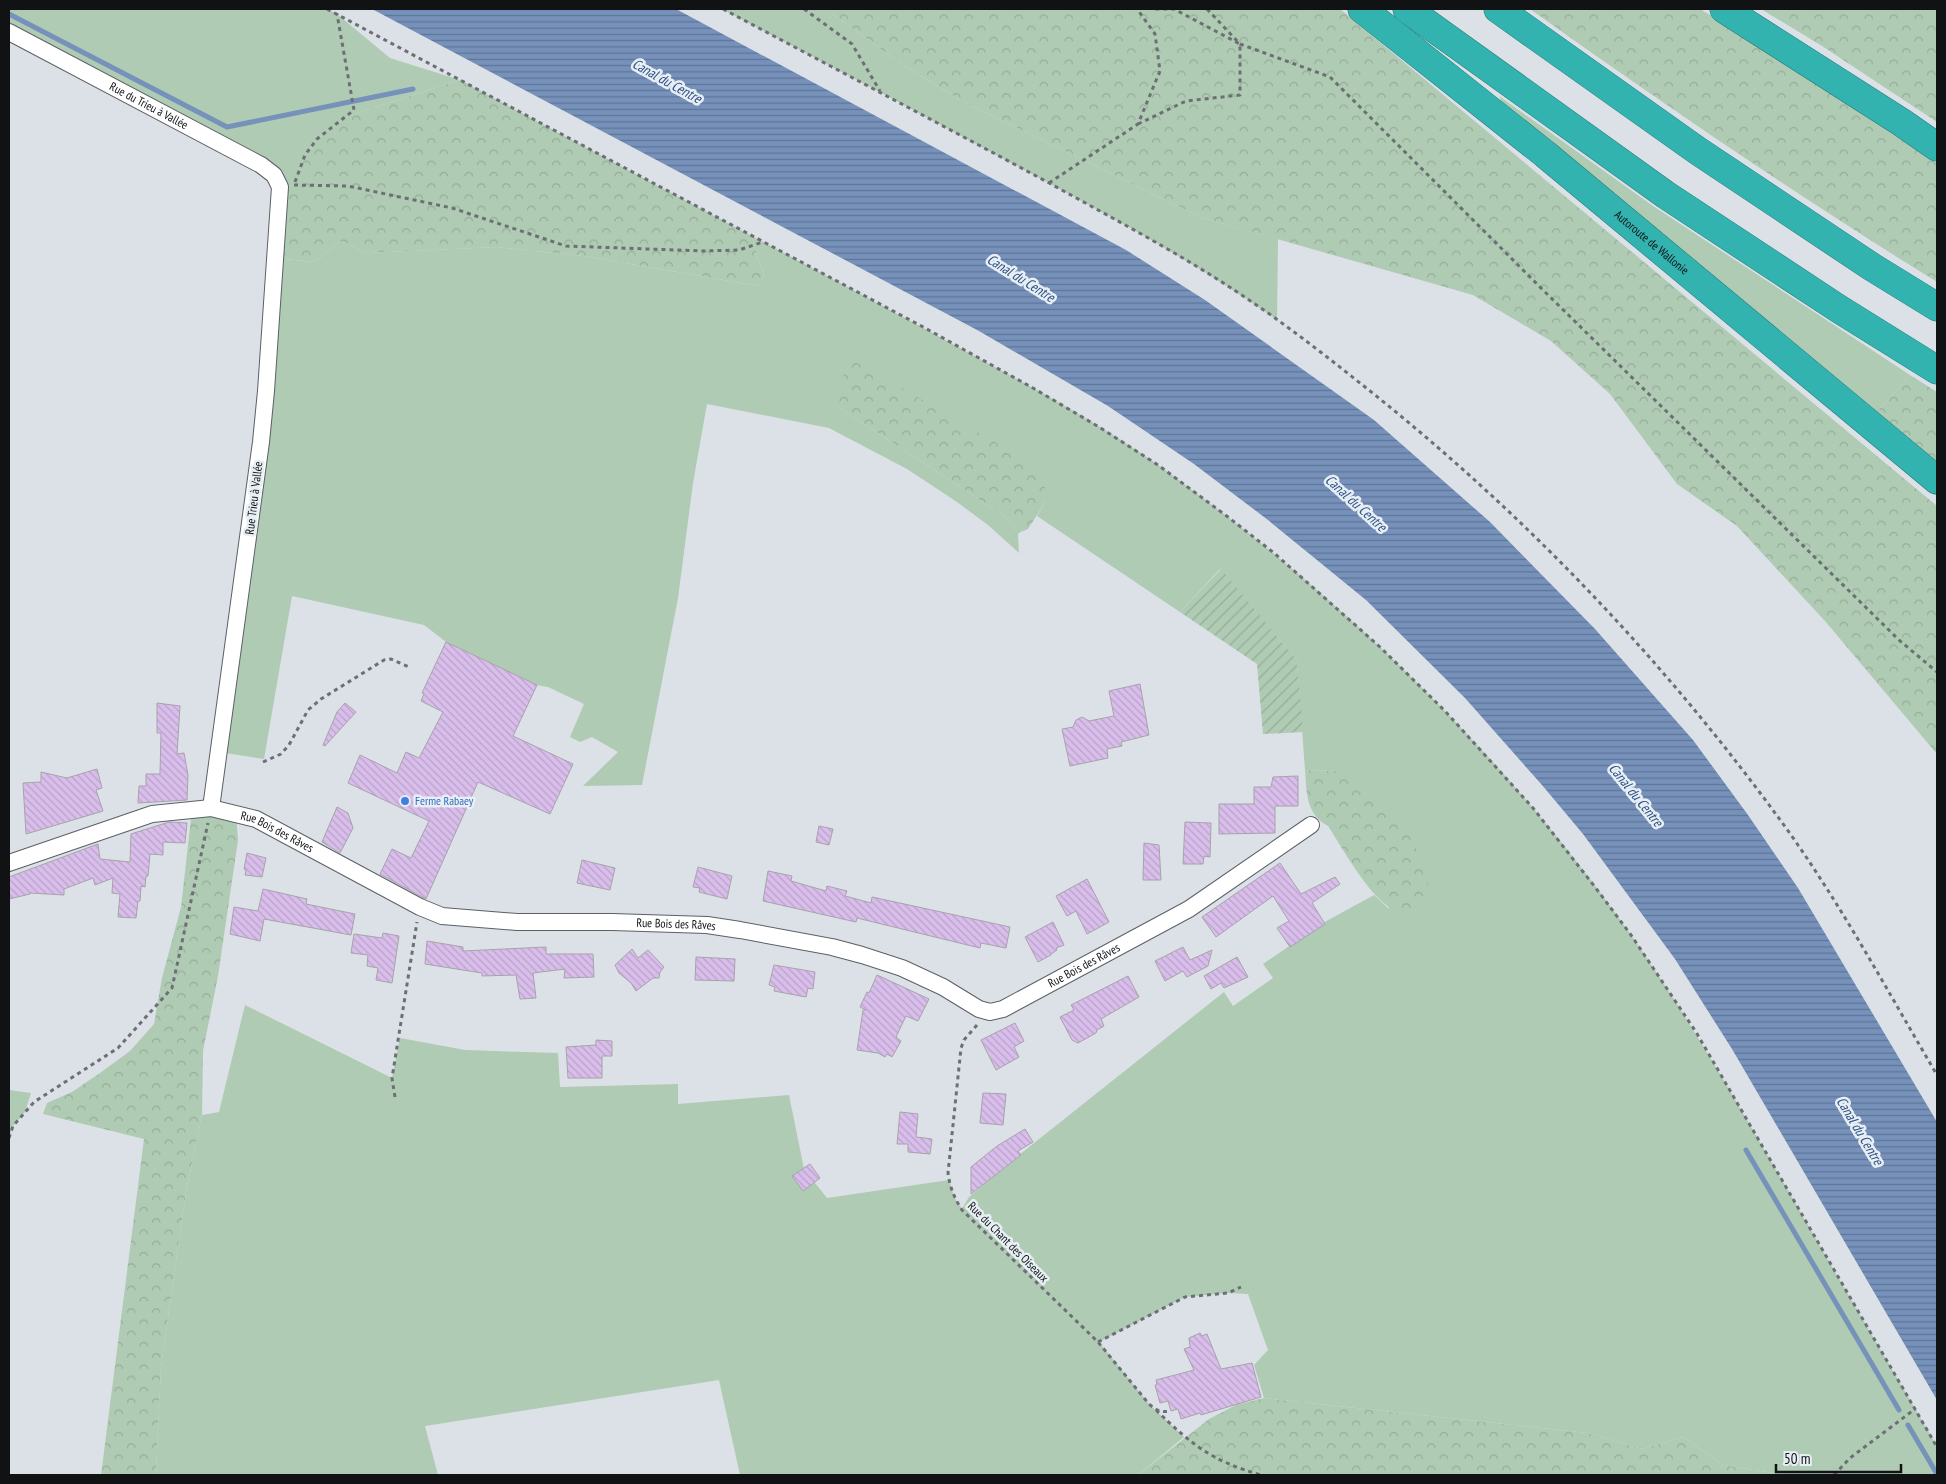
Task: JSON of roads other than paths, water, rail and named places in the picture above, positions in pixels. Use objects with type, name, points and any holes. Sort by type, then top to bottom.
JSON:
[{"type":"highway","name":"Autoroute de Wallonie","points":[[1362,9],[1545,154],[1937,480]]},
{"type":"highway","points":[[1407,9],[1666,195],[1839,310],[1937,370]]},
{"type":"highway","points":[[1498,9],[1698,151],[1872,267],[1937,307]]},
{"type":"highway","points":[[1724,9],[1893,116],[1937,147]]},
{"type":"street","name":"Rue du Trieu à Vallée","points":[[9,32],[261,165],[287,186]]},
{"type":"street","name":"Rue Trieu à Vallée","points":[[211,808],[261,442],[287,186]]},
{"type":"street","name":"Rue Bois des Râves","points":[[9,863],[152,814],[211,808],[256,819],[442,916],[517,922],[707,925],[740,930],[832,947],[902,968],[943,987],[979,1009],[990,1012],[1004,1009],[1189,909],[1312,825]]},
{"type":"water","name":"Canal du Centre","points":[[372,9],[676,9],[1126,250],[1205,300],[1374,420],[1490,522],[1595,629],[1693,740],[1798,888],[1937,1122],[1937,1400],[1732,1049],[1675,959],[1583,834],[1542,785],[1465,698],[1366,600],[1268,520],[1194,464],[1108,406],[979,331]]},
{"type":"waterway","points":[[9,14],[227,127],[413,89]]},
{"type":"waterway","points":[[1746,1150],[1899,1410]]},
{"type":"waterway","points":[[1908,1425],[1937,1474]]},
{"type":"place","name":"Ferme Rabaey","points":[[405,801]]}]
